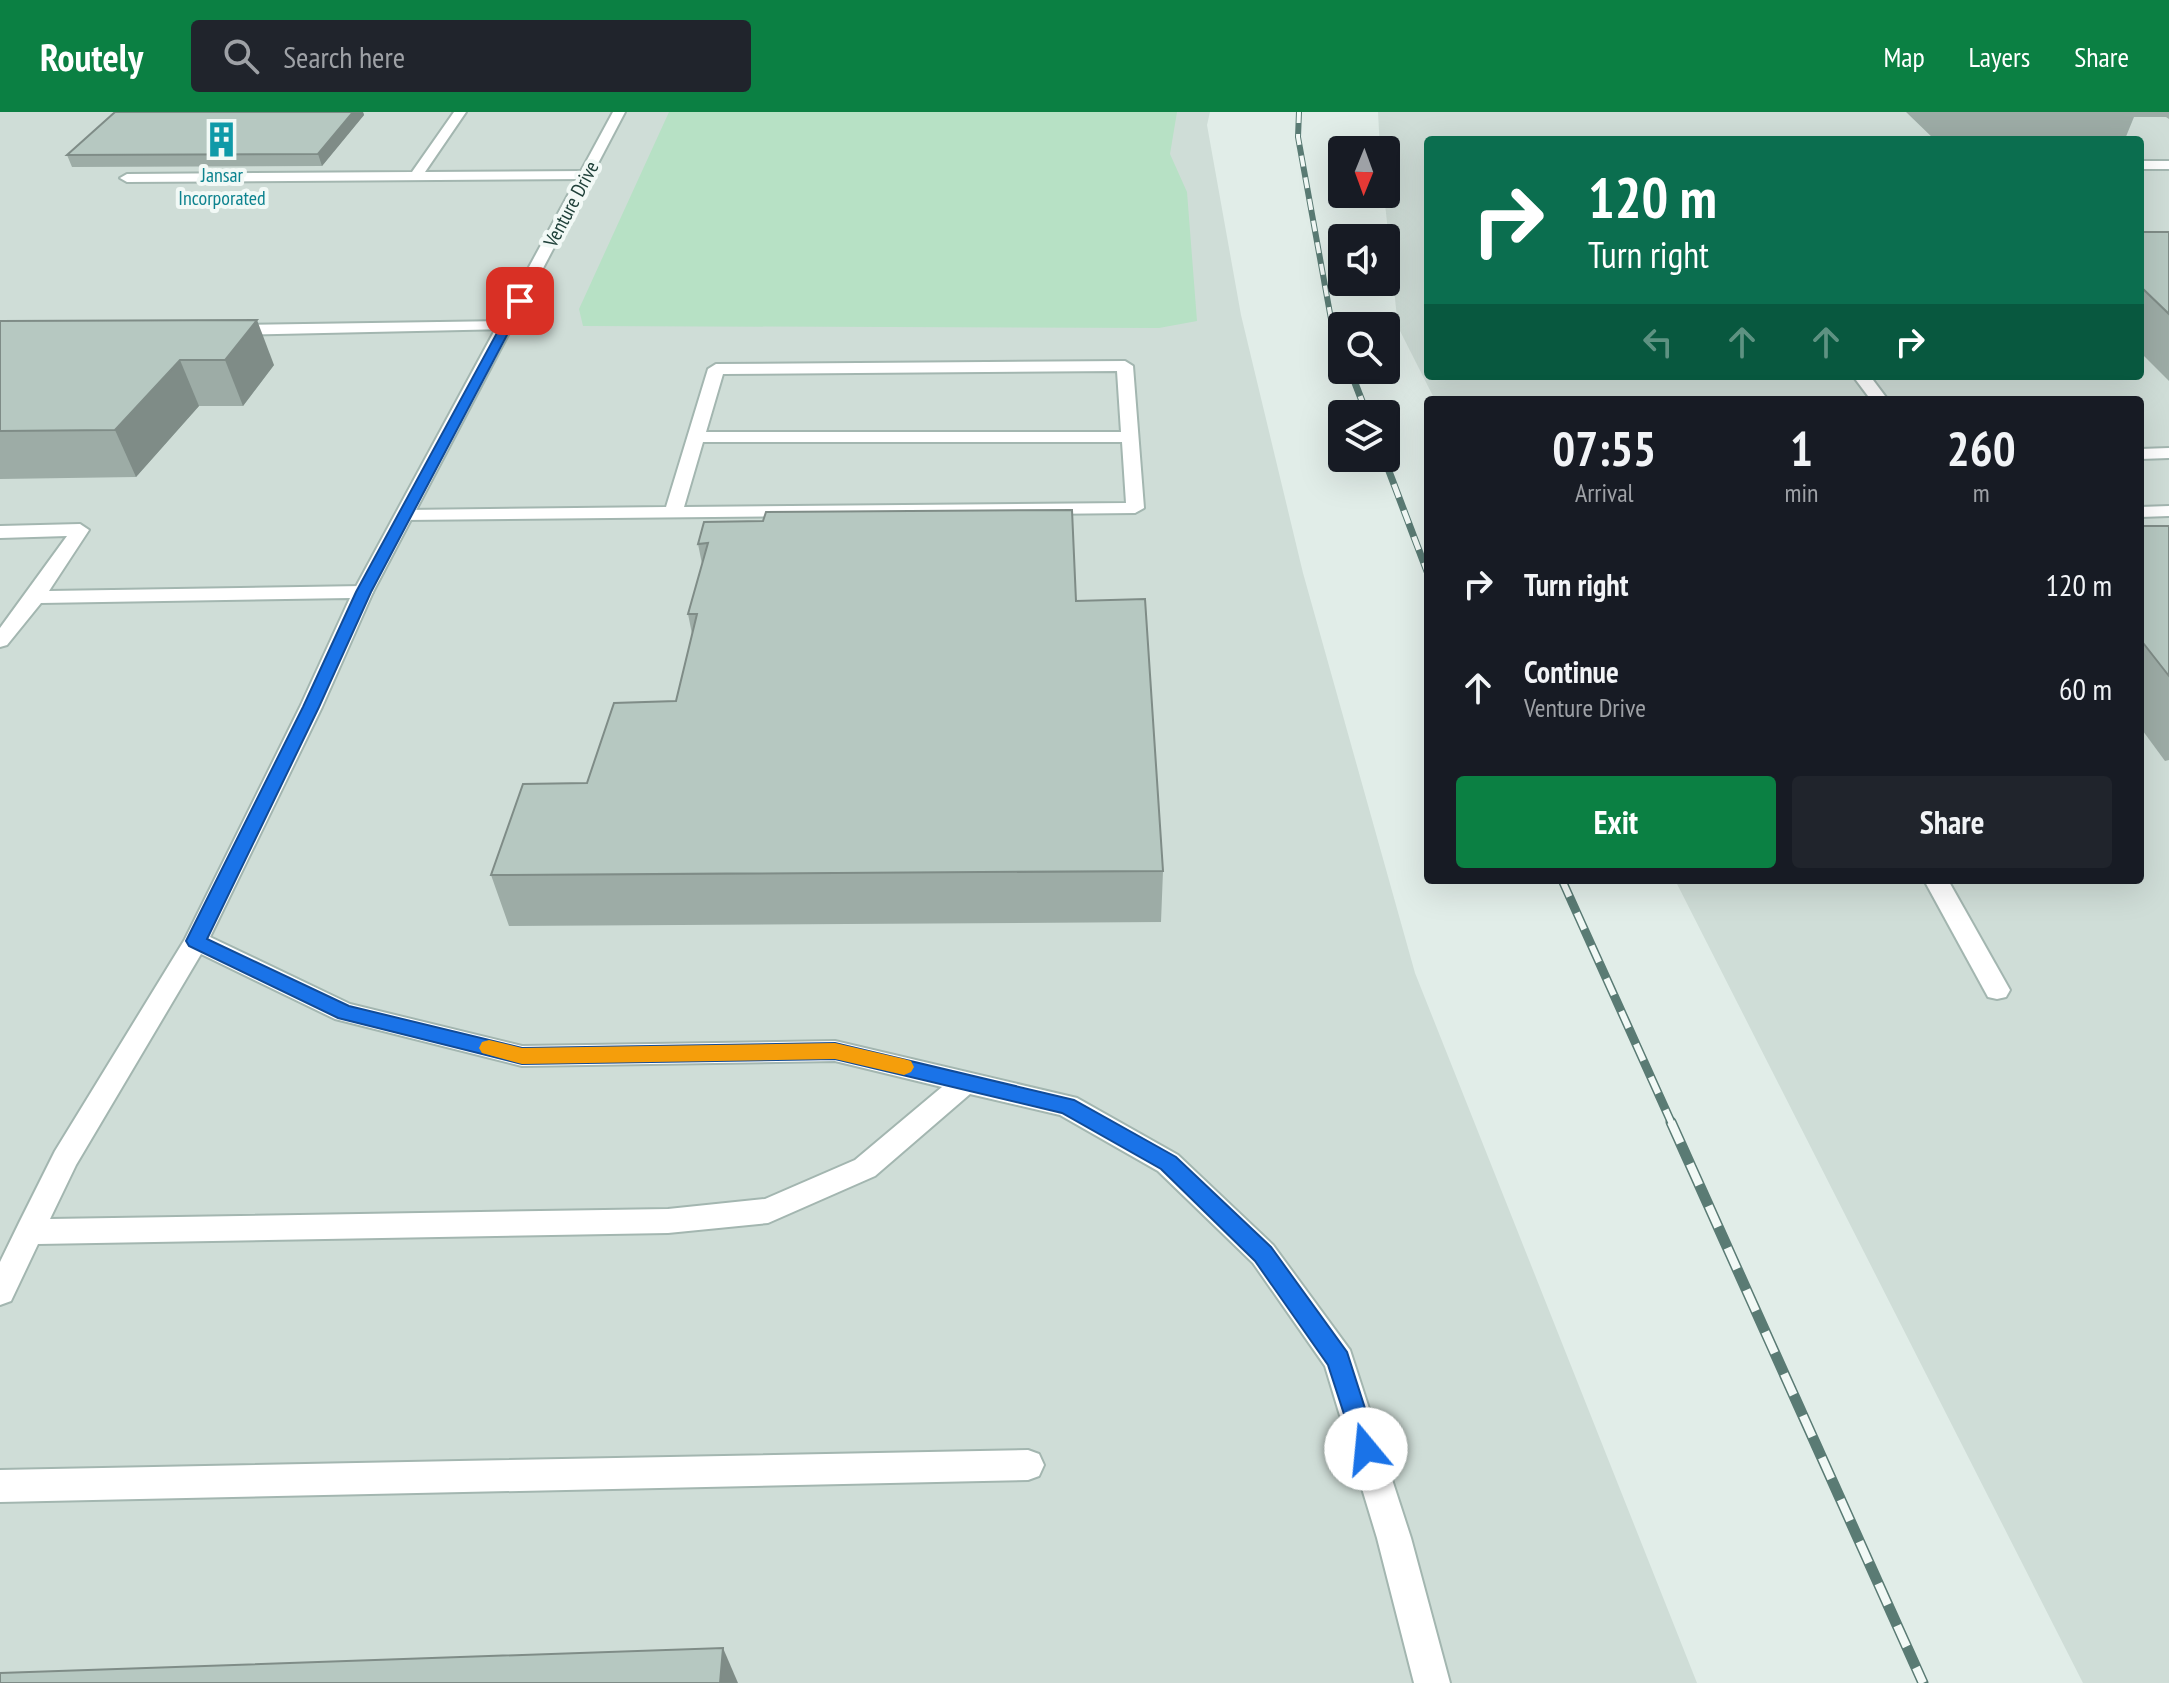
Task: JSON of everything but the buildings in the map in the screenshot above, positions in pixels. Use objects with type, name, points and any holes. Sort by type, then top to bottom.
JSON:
[{"type":"street","points":[[416,176],[460,112]]},
{"type":"street","name":"Venture Drive","points":[[0,1292],[65,1159],[196,941],[311,707],[363,592],[619,112]]},
{"type":"street","points":[[2144,165],[2169,165]]},
{"type":"street","points":[[127,178],[586,175]]},
{"type":"street","points":[[219,330],[506,326]]},
{"type":"street","points":[[405,515],[673,513],[1135,508],[1125,366],[716,369],[673,513]]},
{"type":"street","points":[[1864,380],[1877,396]]},
{"type":"street","points":[[696,437],[1130,437]]},
{"type":"street","points":[[2144,454],[2169,453]]},
{"type":"street","points":[[2144,512],[2169,511]]},
{"type":"street","points":[[0,532],[80,530],[35,597],[0,641]]},
{"type":"street","points":[[35,597],[363,592]]},
{"type":"street","points":[[1938,884],[1997,990]]},
{"type":"street","points":[[196,941],[344,1012],[522,1056],[835,1051],[1067,1106],[1168,1163],[1263,1254],[1339,1360],[1394,1538],[1432,1683]]},
{"type":"street","points":[[29,1232],[668,1221],[768,1211],[865,1168],[967,1081]]},
{"type":"street","points":[[0,1486],[1028,1465]]},
{"type":"shaded area","points":[[0,112],[1210,112],[1207,125],[1241,315],[1303,573],[1415,973],[1697,1683],[0,1683]]},
{"type":"shaded area","points":[[1378,112],[2169,112],[2169,1683],[2083,1683],[1677,884],[2144,884],[2144,396],[1433,396],[1425,380],[2144,380],[2144,136],[1424,136],[1424,378],[1400,331],[1400,312],[1396,312],[1395,296],[1400,296],[1400,224],[1387,224],[1385,208],[1400,208],[1400,136],[1379,136]]},
{"type":"green space","points":[[669,112],[1177,112],[1170,154],[1187,192],[1197,321],[1159,328],[583,326],[579,309]]},
{"type":"railway","points":[[1299,112],[1298,137],[1330,312]]},
{"type":"railway","points":[[1355,384],[1362,400]]},
{"type":"railway","points":[[1389,472],[1424,563]]},
{"type":"railway","points":[[1564,884],[1672,1124]]},
{"type":"railway","points":[[1671,1122],[1923,1683]]},
{"type":"slow traffic","points":[[489,1048],[522,1056],[835,1051],[904,1067]]},
{"type":"place","name":"Jansar Incorporated","points":[[222,140]]},
{"type":"route","points":[[520,301],[363,592],[311,707],[196,941],[344,1012],[522,1056],[835,1051],[1067,1106],[1168,1163],[1263,1254],[1339,1360],[1366,1449]]}]
